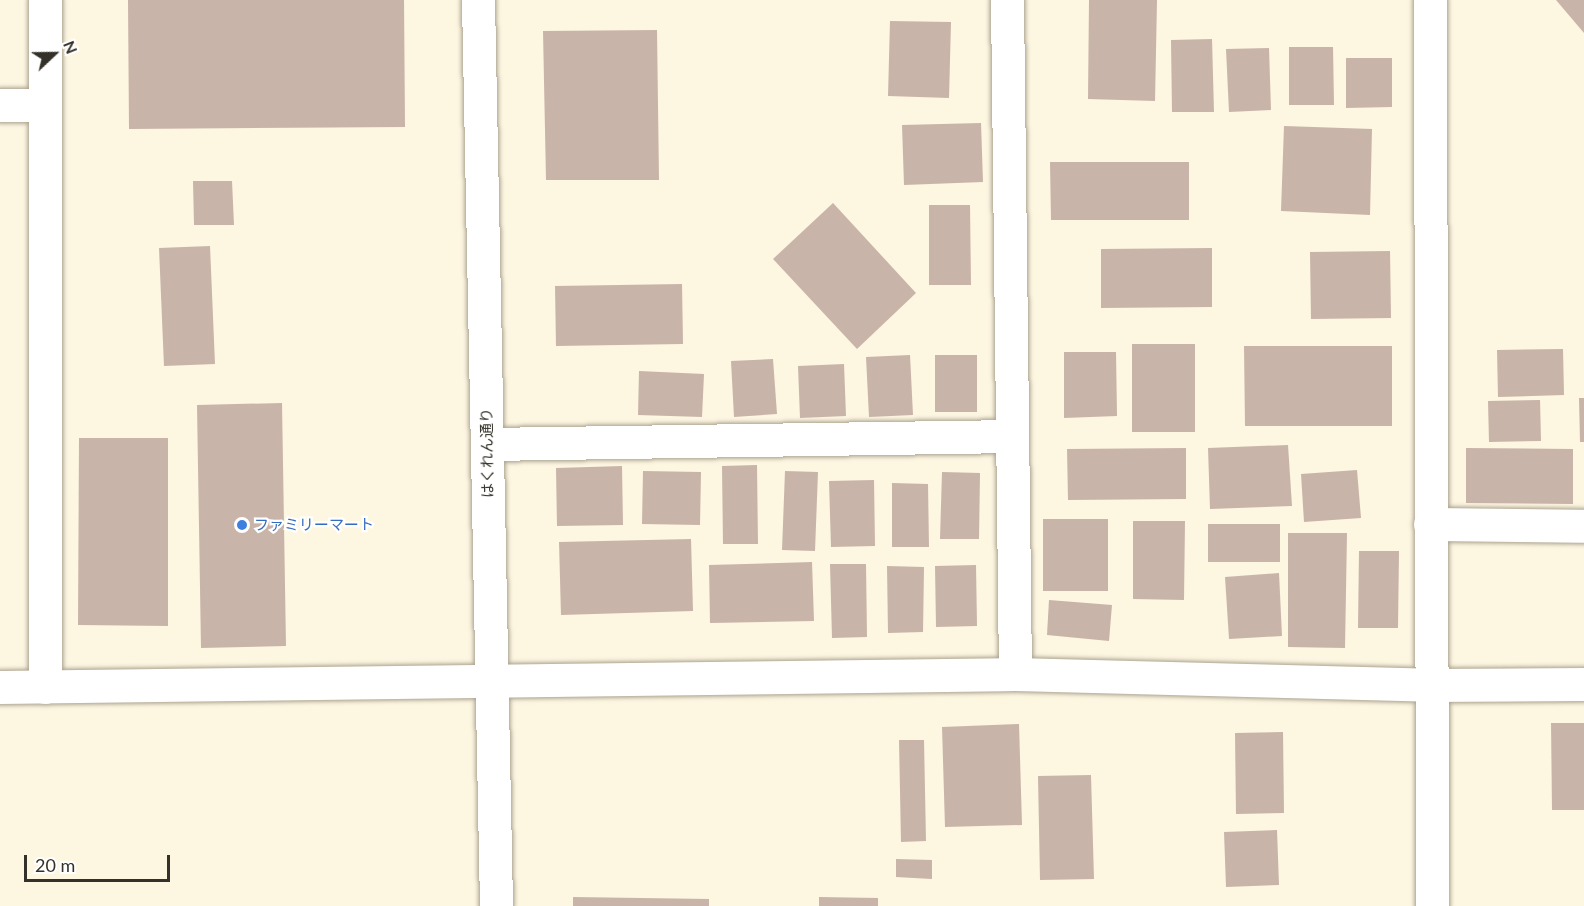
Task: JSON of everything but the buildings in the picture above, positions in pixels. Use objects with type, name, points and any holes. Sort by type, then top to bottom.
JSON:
[{"type":"street","points":[[45,0],[45,687]]},
{"type":"street","name":"はくれん通り","points":[[478,0],[496,906]]},
{"type":"street","points":[[1007,0],[1015,674]]},
{"type":"street","points":[[1430,0],[1432,906]]},
{"type":"street","points":[[0,105],[45,105]]},
{"type":"street","points":[[487,444],[1012,436]]},
{"type":"street","points":[[1430,524],[1584,526]]},
{"type":"street","points":[[0,687],[1015,674],[1147,683],[1584,684]]},
{"type":"place","name":"ファミリーマート","points":[[242,525]]}]
